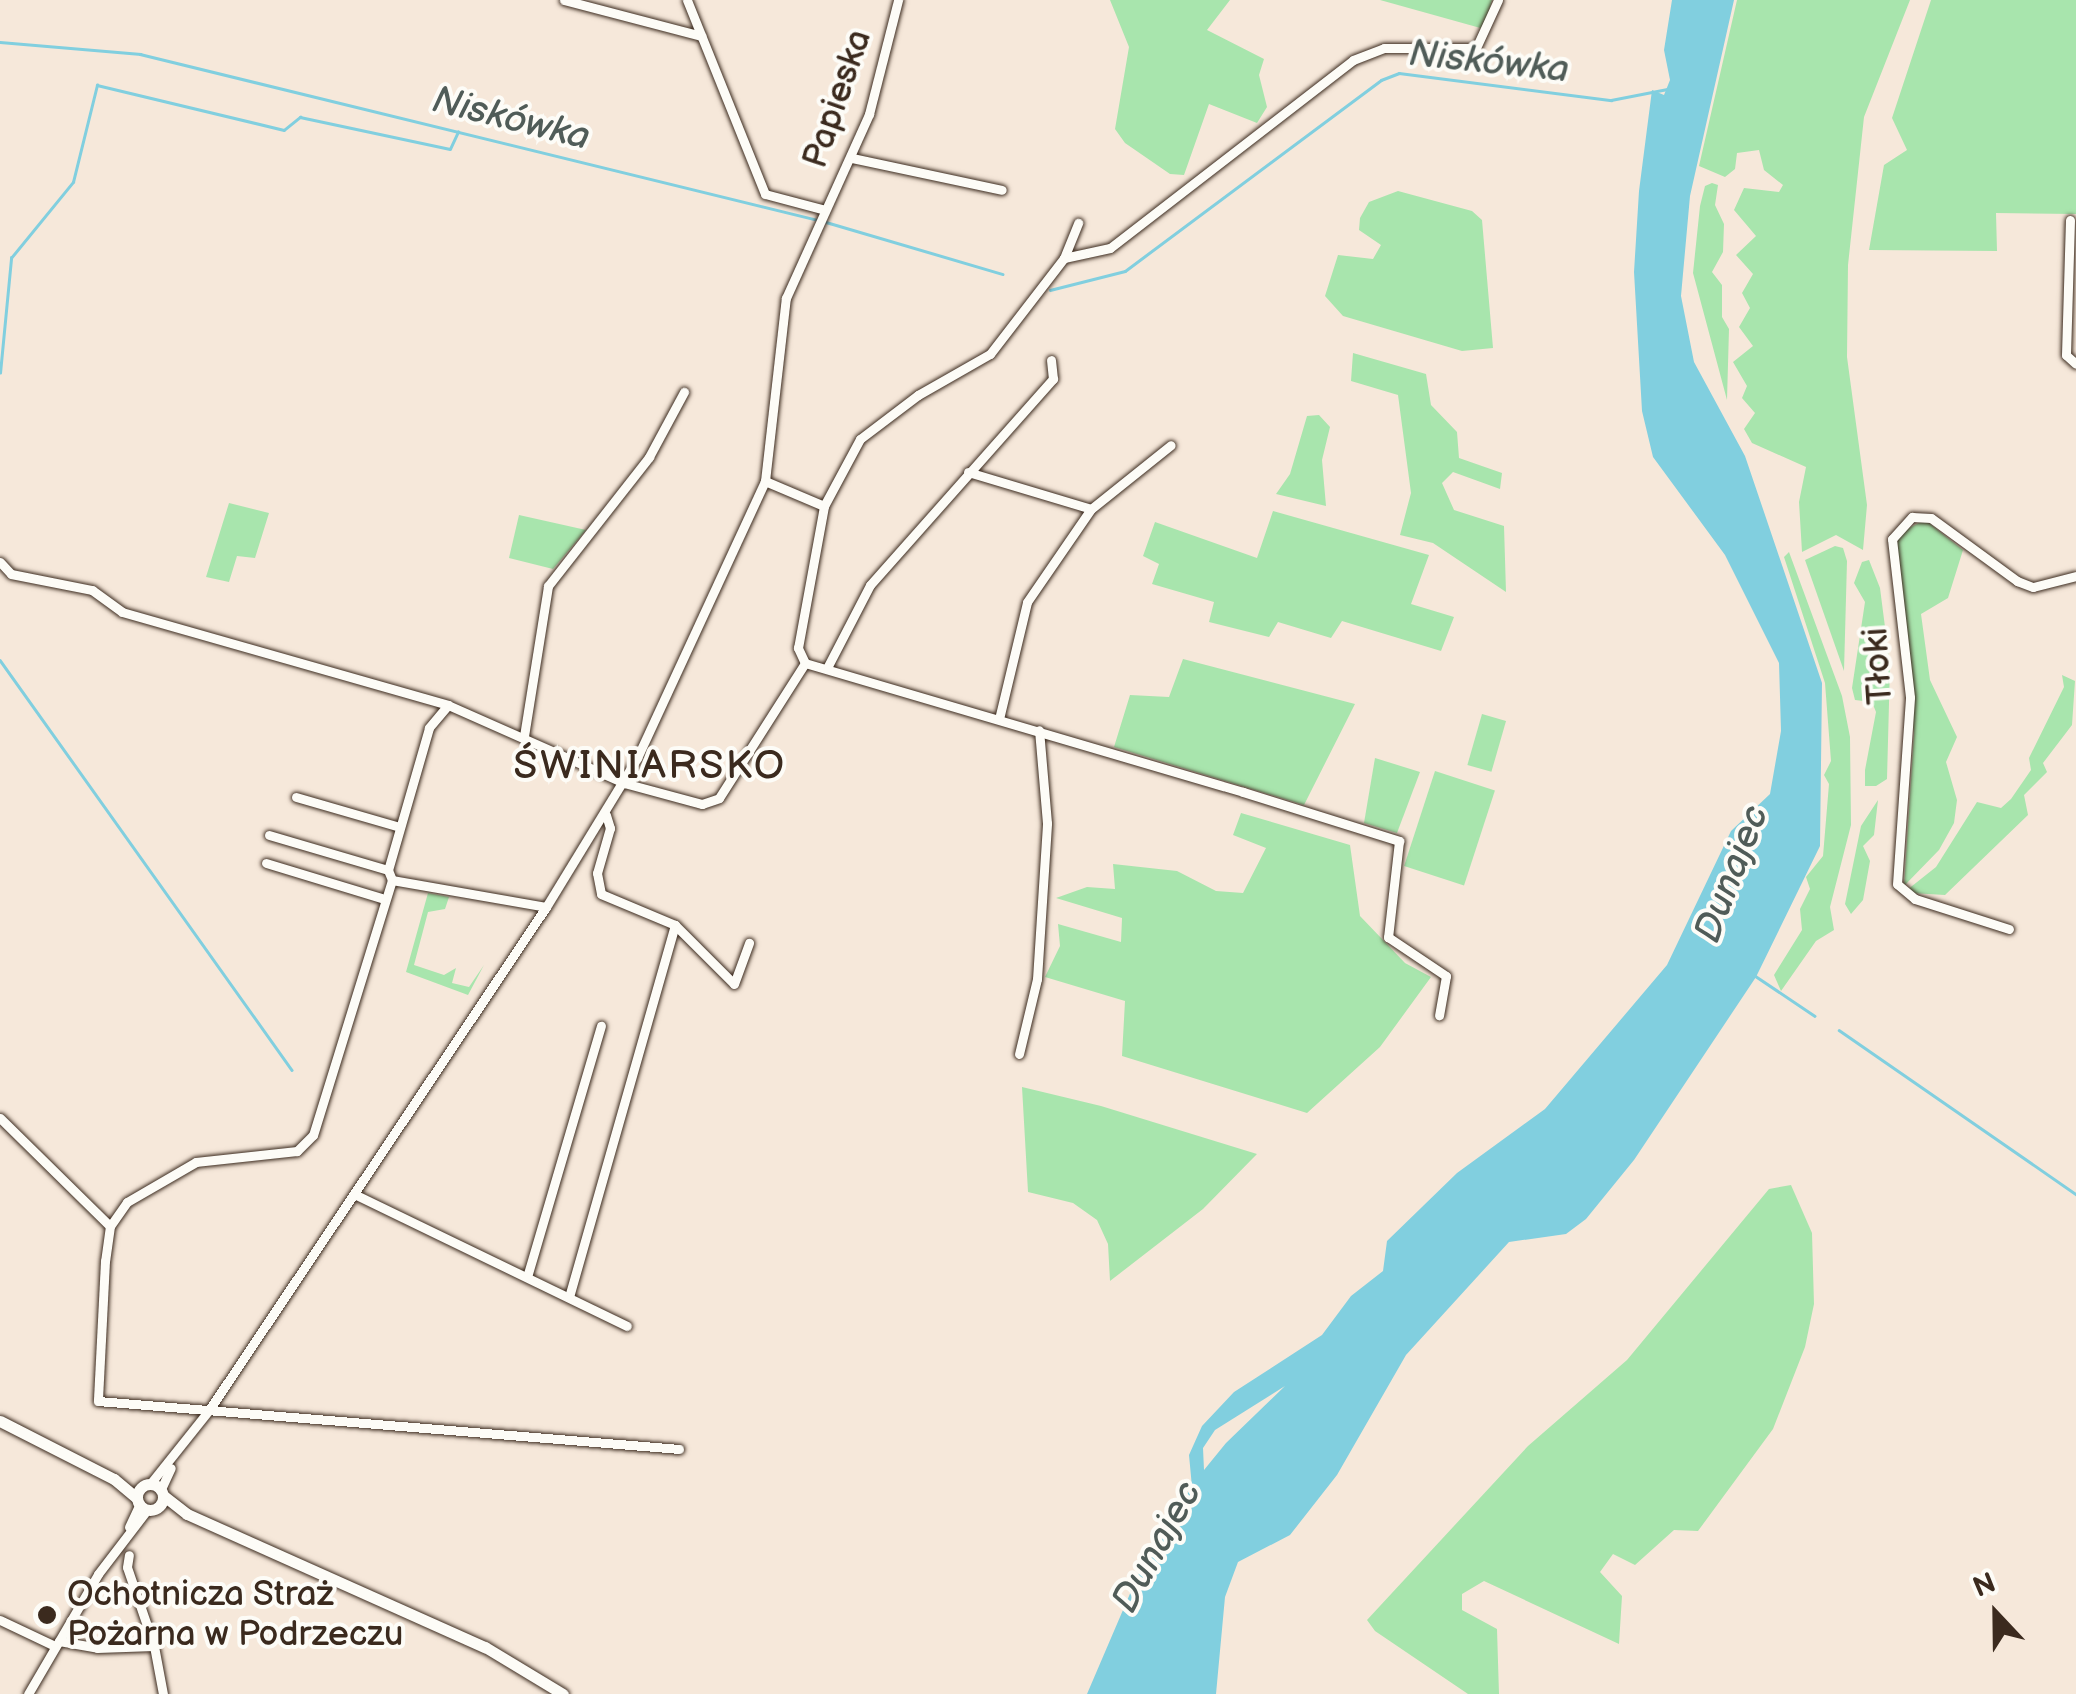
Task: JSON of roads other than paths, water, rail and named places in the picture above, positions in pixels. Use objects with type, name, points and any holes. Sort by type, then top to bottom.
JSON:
[{"type":"main road","points":[[0,1421],[150,1497],[485,1648],[563,1694]]},
{"type":"street","points":[[564,0],[702,36]]},
{"type":"street","points":[[687,0],[764,194],[824,211]]},
{"type":"street","name":"Papieska","points":[[28,1694],[176,1456],[546,907],[624,783],[765,481],[783,311],[818,224],[852,158],[878,88],[898,0]]},
{"type":"street","points":[[1064,258],[1110,248],[1353,60],[1384,48],[1476,48],[1498,0]]},
{"type":"street","points":[[852,158],[1002,190]]},
{"type":"street","points":[[2070,220],[2066,355],[2076,364]]},
{"type":"street","points":[[805,663],[798,648],[824,506],[860,440],[918,395],[990,354],[1043,279],[1064,258],[1078,223]]},
{"type":"street","points":[[828,666],[870,585],[1053,379],[1051,360]]},
{"type":"street","points":[[524,736],[548,586],[649,457],[684,392]]},
{"type":"street","points":[[999,719],[1028,602],[1091,509],[1171,445]]},
{"type":"street","points":[[968,472],[1091,509]]},
{"type":"street","points":[[765,481],[824,506]]},
{"type":"street","name":"Tłoki","points":[[2009,929],[1915,899],[1897,884],[1910,697],[1892,539],[1912,517],[1931,518],[2018,581],[2033,586],[2076,576]]},
{"type":"street","points":[[0,562],[11,574],[92,590],[122,612],[448,706],[624,783],[702,804],[719,798],[805,663]]},
{"type":"street","points":[[805,663],[828,666],[1399,841],[1388,938],[1446,976],[1440,1015]]},
{"type":"street","points":[[448,706],[429,728],[390,875],[309,1142],[290,1153],[196,1162],[140,1190],[110,1226],[98,1401],[679,1448]]},
{"type":"street","points":[[1019,1054],[1036,979],[1046,822],[1039,730]]},
{"type":"street","points":[[296,797],[400,827]]},
{"type":"street","points":[[606,815],[610,828],[597,873],[601,894],[675,924],[734,984],[749,943]]},
{"type":"street","points":[[268,834],[390,875],[546,907]]},
{"type":"street","points":[[266,863],[381,898]]},
{"type":"street","points":[[569,1298],[675,924]]},
{"type":"street","points":[[528,1278],[601,1026]]},
{"type":"street","points":[[0,1118],[110,1226]]},
{"type":"street","points":[[354,1194],[627,1326]]},
{"type":"street","points":[[129,1556],[126,1567],[154,1646],[163,1694]]},
{"type":"street","points":[[0,1620],[57,1643],[97,1648],[154,1646]]},
{"type":"water","name":"Dunajec","points":[[1672,0],[1734,0],[1690,196],[1681,296],[1694,362],[1745,456],[1822,683],[1820,846],[1756,977],[1634,1160],[1586,1219],[1566,1234],[1509,1242],[1406,1355],[1337,1475],[1290,1535],[1238,1562],[1225,1597],[1216,1694],[1087,1694],[1153,1540],[1192,1487],[1189,1455],[1202,1426],[1234,1392],[1322,1335],[1351,1296],[1383,1271],[1387,1241],[1457,1173],[1545,1109],[1667,965],[1731,831],[1770,794],[1781,731],[1779,663],[1725,555],[1653,457],[1642,411],[1634,272],[1652,90],[1664,95],[1670,80],[1664,50]],"holes":[[[1285,1386],[1204,1470],[1203,1448],[1215,1430]]]},
{"type":"waterway","name":"Niskówka","points":[[0,42],[140,54],[818,220]]},
{"type":"waterway","name":"Niskówka","points":[[1050,290],[1125,271],[1381,80],[1399,73],[1611,100],[1667,89]]},
{"type":"waterway","points":[[0,373],[11,258],[73,182],[97,85],[284,130],[300,117],[450,149],[458,132]]},
{"type":"waterway","name":"Niskówka","points":[[826,222],[1003,274]]},
{"type":"waterway","points":[[0,660],[292,1070]]},
{"type":"waterway","points":[[1754,975],[1815,1016]]},
{"type":"waterway","points":[[1839,1030],[2076,1194]]},
{"type":"place","name":"Ochotnicza Straż Pożarna w Podrzeczu","points":[[47,1615]]},
{"type":"district","name":"ŚWINIARSKO","points":[[650,766]]}]
